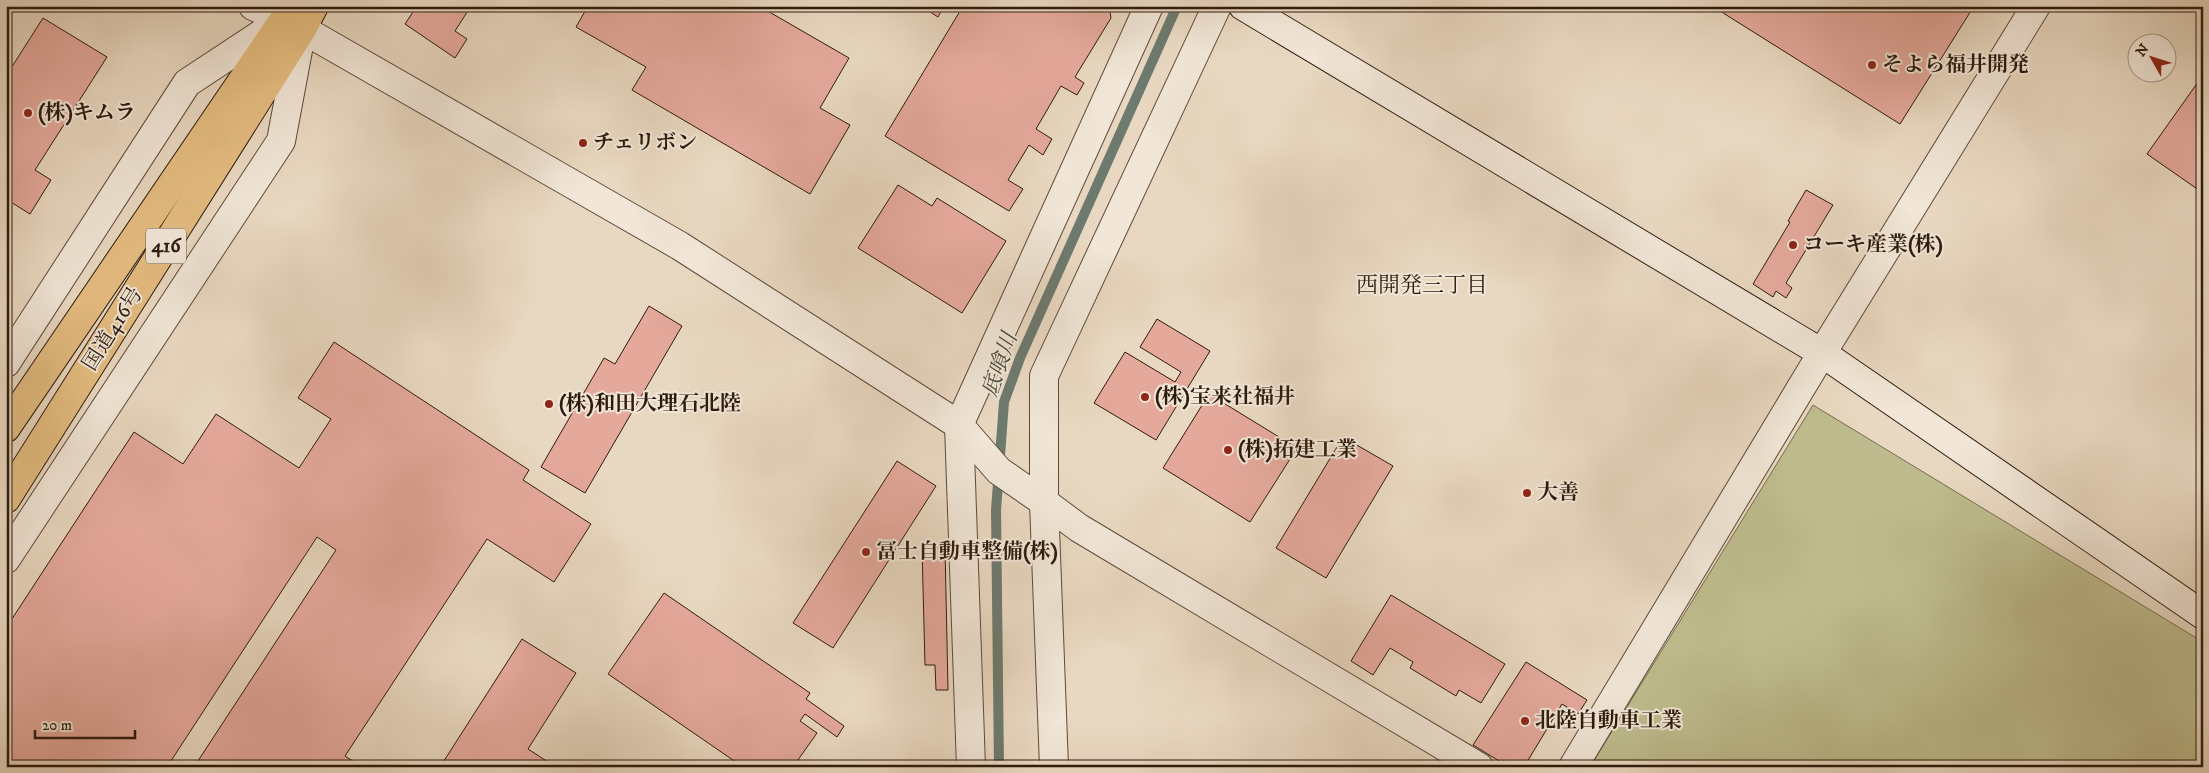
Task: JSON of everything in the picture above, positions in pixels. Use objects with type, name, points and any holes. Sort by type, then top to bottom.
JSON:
[{"type":"highway","name":"国道416号","points":[[6,428],[298,15]]},
{"type":"highway","name":"国道416号","points":[[11,492],[298,15]]},
{"type":"street","points":[[253,6],[298,15],[680,246],[959,425],[999,471],[1078,528],[1479,767]]},
{"type":"street","points":[[971,767],[959,425],[1149,6]]},
{"type":"street","points":[[1054,767],[1044,502],[1044,376],[1217,6]]},
{"type":"street","points":[[1242,6],[1822,354],[2203,615]]},
{"type":"street","points":[[1573,767],[1822,354],[2036,6]]},
{"type":"street","points":[[6,363],[187,83],[298,15]]},
{"type":"street","points":[[6,559],[281,141],[298,15]]},
{"type":"shaded area","points":[[1813,405],[2203,642],[2203,767],[1590,767]]},
{"type":"building","points":[[417,6],[471,6],[455,31],[467,39],[455,58],[405,24]]},
{"type":"building","points":[[588,6],[759,6],[849,58],[820,108],[850,125],[810,194],[632,90],[646,67],[576,27]]},
{"type":"building","points":[[921,6],[944,6],[938,17]]},
{"type":"building","points":[[963,6],[1109,6],[1111,18],[1075,77],[1084,83],[1077,95],[1061,86],[1036,129],[1052,139],[1043,155],[1029,145],[1008,180],[1023,189],[1009,211],[885,136]]},
{"type":"building","name":"そよら福井開発","points":[[1712,6],[1974,6],[1900,124]]},
{"type":"building","points":[[43,18],[107,57],[35,170],[51,180],[30,214],[6,199],[6,76]]},
{"type":"building","points":[[2203,75],[2203,193],[2147,154]]},
{"type":"building","points":[[898,185],[932,206],[937,198],[1006,241],[962,313],[858,248]]},
{"type":"building","points":[[1806,190],[1833,205],[1786,283],[1792,288],[1786,298],[1776,291],[1773,297],[1753,284],[1790,222],[1788,221]]},
{"type":"building","points":[[649,306],[682,326],[585,493],[541,467],[604,358],[615,364]]},
{"type":"building","points":[[1157,319],[1210,351],[1156,440],[1094,403],[1125,352],[1175,382],[1181,372],[1140,347]]},
{"type":"building","points":[[334,342],[529,470],[523,480],[591,524],[554,582],[487,539],[345,756],[362,767],[194,767],[336,550],[317,537],[167,767],[6,767],[6,628],[134,432],[183,464],[216,414],[299,468],[331,419],[298,398]]},
{"type":"building","points":[[1209,394],[1297,448],[1250,522],[1163,468]]},
{"type":"building","points":[[1343,437],[1393,466],[1326,578],[1276,548]]},
{"type":"building","points":[[897,461],[936,486],[833,648],[793,623]]},
{"type":"building","points":[[945,547],[948,690],[936,690],[935,665],[925,665],[922,548]]},
{"type":"building","points":[[664,593],[810,693],[806,699],[844,726],[837,737],[805,714],[800,721],[817,733],[793,767],[743,767],[608,674]]},
{"type":"building","points":[[1391,595],[1505,664],[1481,703],[1459,690],[1456,696],[1410,668],[1413,662],[1390,648],[1373,675],[1351,661]]},
{"type":"building","points":[[522,639],[576,673],[528,749],[556,767],[440,767]]},
{"type":"building","points":[[1526,662],[1587,700],[1578,714],[1562,704],[1524,767],[1509,767],[1473,745]]},
{"type":"waterway","name":"底喰川","points":[[999,767],[996,510],[1004,402],[1020,358],[1177,6]]},
{"type":"place","name":"そよら福井開発","points":[[1872,65]]},
{"type":"place","name":"(株)キムラ","points":[[28,113]]},
{"type":"place","name":"チェリボン","points":[[583,143]]},
{"type":"place","name":"コーキ産業(株)","points":[[1793,245]]},
{"type":"place","name":"(株)宝来社福井","points":[[1145,397]]},
{"type":"place","name":"(株)和田大理石北陸","points":[[549,404]]},
{"type":"place","name":"(株)拓建工業","points":[[1228,450]]},
{"type":"place","name":"大善","points":[[1527,493]]},
{"type":"place","name":"冨士自動車整備(株)","points":[[866,552]]},
{"type":"place","name":"北陸自動車工業","points":[[1525,721]]},
{"type":"district","name":"西開発三丁目","points":[[1422,285]]}]
